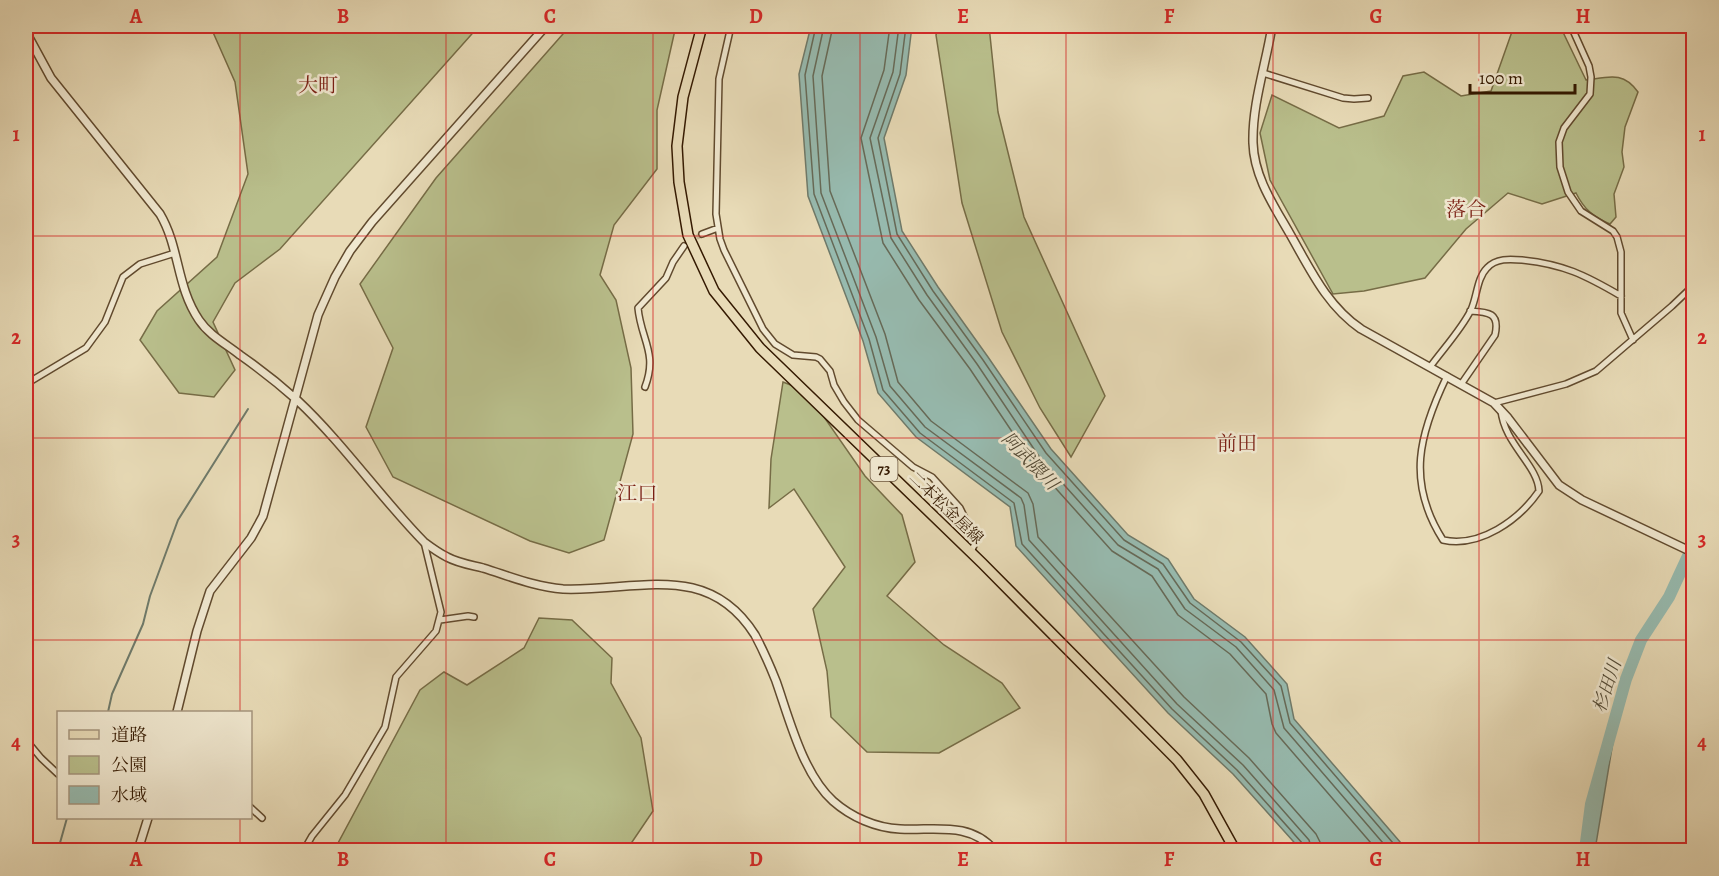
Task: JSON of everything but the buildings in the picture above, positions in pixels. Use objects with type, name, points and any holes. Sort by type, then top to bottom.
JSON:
[{"type":"main road","name":"二本松金屋線","points":[[702,26],[683,97],[676,146],[679,182],[688,235],[714,291],[760,348],[971,552],[1178,759],[1204,794],[1235,850]]},
{"type":"street","points":[[177,711],[204,606],[210,591],[251,538],[263,516],[318,315],[335,277],[350,251],[379,215],[546,26]]},
{"type":"street","points":[[731,26],[719,79],[716,214],[724,250],[769,337],[786,352],[820,359],[830,371],[834,385],[844,402],[858,420],[913,467],[932,477],[948,492],[960,508],[976,541],[971,552]]},
{"type":"street","points":[[1272,26],[1255,114],[1254,157],[1265,191],[1315,278],[1343,315],[1373,336],[1462,383],[1494,403],[1502,410],[1559,485],[1582,500],[1694,553]]},
{"type":"street","points":[[1571,26],[1592,77],[1590,94],[1564,128],[1559,142],[1560,167],[1568,192],[1581,211],[1613,231],[1617,237],[1621,252],[1621,313],[1633,340]]},
{"type":"street","points":[[26,32],[51,78],[160,214],[168,228],[181,284],[190,306],[201,322],[215,337],[273,379],[296,399],[424,542],[448,558],[527,583],[573,589],[671,583],[696,588],[721,599],[735,609],[755,635],[812,773],[831,799],[858,818],[871,823],[899,829],[958,829],[982,839],[994,850]]},
{"type":"street","points":[[1263,73],[1343,98],[1368,98]]},
{"type":"street","points":[[702,234],[718,228]]},
{"type":"street","points":[[645,387],[650,375],[651,359],[638,308],[666,278],[684,246]]},
{"type":"street","points":[[26,384],[86,348],[105,322],[123,277],[140,264],[175,253]]},
{"type":"street","points":[[1430,367],[1470,311],[1485,270],[1491,264],[1501,260],[1544,262],[1568,268],[1621,296]]},
{"type":"street","points":[[1494,403],[1566,384],[1596,371],[1694,285]]},
{"type":"street","points":[[1462,383],[1495,335],[1497,326],[1496,318],[1491,314],[1470,311]]},
{"type":"street","points":[[1448,376],[1432,407],[1421,445],[1423,495],[1428,512],[1443,540],[1462,541],[1483,536],[1509,522],[1531,502],[1539,491],[1535,478],[1504,427],[1502,410]]},
{"type":"street","points":[[304,850],[312,836],[345,795],[385,727],[396,677],[436,631],[441,612],[424,542]]},
{"type":"street","points":[[440,620],[474,617]]},
{"type":"street","points":[[26,740],[57,773]]},
{"type":"street","points":[[252,809],[262,819]]},
{"type":"street","points":[[138,850],[147,819]]},
{"type":"green space","points":[[218,26],[479,26],[280,249],[235,283],[213,322],[235,370],[214,397],[179,393],[140,340],[157,311],[217,257],[248,174],[235,82],[212,30]]},
{"type":"green space","points":[[570,26],[673,26],[675,30],[657,110],[657,169],[614,225],[600,275],[616,300],[631,368],[633,434],[604,540],[569,553],[530,541],[393,477],[366,427],[393,348],[360,284],[436,178]]},
{"type":"green space","points":[[938,26],[989,26],[998,112],[1024,217],[1105,396],[1071,457],[1040,408],[1002,332],[962,203],[936,35]]},
{"type":"green space","points":[[1514,26],[1560,26],[1586,80],[1621,78],[1638,92],[1625,127],[1622,152],[1624,167],[1614,194],[1616,217],[1610,224],[1599,218],[1582,204],[1576,193],[1542,204],[1508,193],[1466,229],[1425,278],[1364,291],[1333,294],[1270,180],[1260,133],[1272,95],[1339,128],[1384,116],[1403,76],[1424,72],[1461,96],[1491,91]]},
{"type":"green space","points":[[783,382],[806,391],[865,476],[902,515],[915,562],[887,596],[944,645],[1002,683],[1020,708],[939,753],[867,752],[831,717],[827,671],[813,609],[845,567],[794,489],[769,508],[771,459]]},
{"type":"green space","points":[[539,618],[572,620],[612,658],[611,683],[641,738],[653,811],[630,845],[602,850],[337,850],[337,845],[420,690],[444,672],[467,685],[524,648]]},
{"type":"water","name":"阿武隈川","points":[[811,26],[912,26],[906,75],[884,138],[902,231],[938,287],[1051,449],[1128,535],[1168,559],[1194,599],[1245,637],[1287,684],[1294,719],[1407,850],[1301,850],[1233,774],[1168,713],[1016,546],[1010,507],[916,437],[878,393],[863,341],[808,196],[799,74]]},
{"type":"water","points":[[1620,700],[1595,850],[1582,850]]},
{"type":"waterway","points":[[108,711],[112,694],[143,624],[150,596],[178,520],[248,409]]},
{"type":"waterway","name":"杉田川","points":[[1585,850],[1591,804],[1626,679],[1641,640],[1669,597],[1694,543]]},
{"type":"waterway","points":[[58,850],[67,819]]},
{"type":"tunnel","points":[[684,246],[702,234]]},
{"type":"district","name":"大町","points":[[318,85]]},
{"type":"district","name":"落合","points":[[1466,209]]},
{"type":"district","name":"前田","points":[[1237,443]]},
{"type":"district","name":"江口","points":[[637,493]]}]
